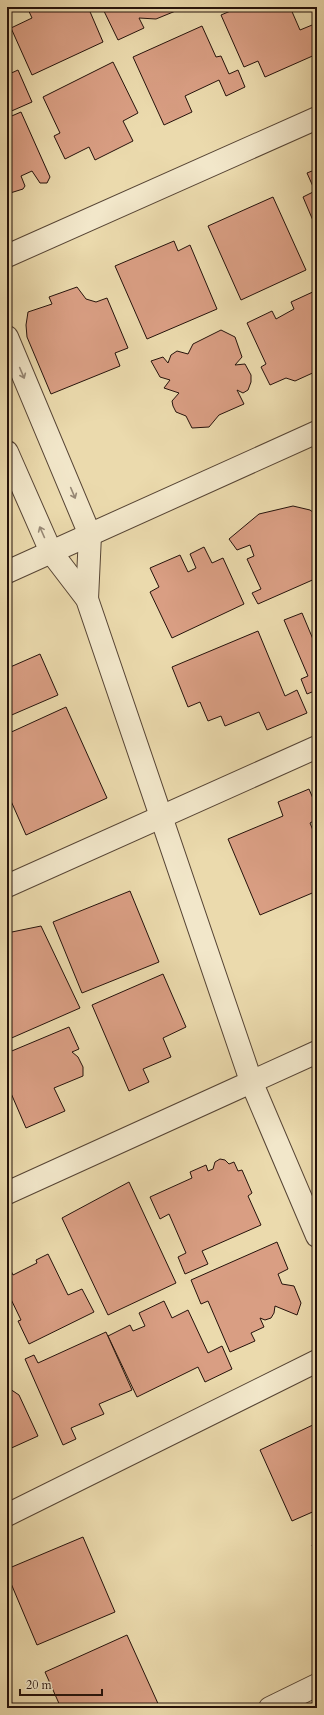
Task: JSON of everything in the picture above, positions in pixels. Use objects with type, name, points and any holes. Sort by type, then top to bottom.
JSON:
[{"type":"street","points":[[7,256],[317,118]]},
{"type":"street","points":[[7,337],[90,535],[87,599]]},
{"type":"street","points":[[7,572],[317,432]]},
{"type":"street","points":[[7,452],[51,552],[87,599],[251,1081],[317,1236]]},
{"type":"street","points":[[7,886],[317,747]]},
{"type":"street","points":[[7,1193],[317,1052]]},
{"type":"street","points":[[7,1515],[317,1362]]},
{"type":"street","points":[[270,1708],[317,1685]]},
{"type":"building","points":[[27,7],[88,7],[103,42],[32,75],[11,28],[32,18]]},
{"type":"building","points":[[102,7],[181,7],[178,10],[156,19],[139,18],[144,28],[118,40]]},
{"type":"building","points":[[240,7],[290,7],[300,30],[317,23],[317,54],[265,77],[258,61],[244,67],[221,15]]},
{"type":"building","points":[[202,26],[216,57],[221,56],[229,74],[238,70],[245,87],[226,96],[219,80],[185,96],[192,112],[164,125],[133,57]]},
{"type":"building","points":[[113,62],[138,113],[123,121],[133,141],[95,160],[89,147],[65,159],[54,136],[60,133],[43,97]]},
{"type":"building","points":[[18,70],[32,102],[7,113],[7,75]]},
{"type":"building","points":[[21,112],[50,177],[47,183],[40,183],[32,171],[21,176],[25,186],[23,189],[7,194],[7,118]]},
{"type":"building","points":[[317,169],[317,230],[303,197],[315,191],[307,173]]},
{"type":"building","points":[[273,197],[306,270],[241,300],[208,226]]},
{"type":"building","points":[[174,241],[178,251],[190,245],[217,309],[147,339],[115,266]]},
{"type":"building","points":[[77,287],[86,299],[96,302],[107,298],[128,348],[115,353],[120,366],[51,394],[27,337],[26,325],[28,312],[52,304],[49,297]]},
{"type":"building","points":[[317,290],[317,371],[295,381],[286,378],[270,385],[261,367],[266,364],[247,323],[272,311],[276,319],[294,309],[291,302]]},
{"type":"building","points":[[221,330],[235,337],[242,357],[235,365],[245,364],[251,375],[251,382],[248,390],[243,393],[237,390],[244,404],[219,415],[209,427],[192,428],[186,416],[176,412],[173,406],[172,401],[179,393],[164,388],[170,380],[160,377],[151,361],[163,357],[168,363],[171,355],[177,351],[188,354],[193,344]]},
{"type":"building","points":[[293,506],[310,510],[317,515],[317,578],[258,604],[252,593],[261,589],[247,559],[254,556],[250,545],[237,550],[229,539],[259,514]]},
{"type":"building","points":[[204,547],[212,563],[223,558],[244,604],[172,638],[150,592],[159,587],[150,568],[180,555],[188,572],[196,568],[190,554]]},
{"type":"building","points":[[302,613],[315,644],[317,643],[317,690],[307,694],[301,679],[308,676],[284,620]]},
{"type":"building","points":[[258,631],[285,696],[297,690],[307,713],[267,730],[259,712],[225,726],[221,716],[208,721],[200,702],[188,707],[172,667]]},
{"type":"building","points":[[40,654],[58,695],[7,717],[7,665],[8,668]]},
{"type":"building","points":[[66,707],[107,798],[26,835],[7,792],[7,734]]},
{"type":"building","points":[[309,789],[317,808],[317,819],[310,823],[317,840],[317,891],[260,915],[228,839],[283,816],[278,802]]},
{"type":"building","points":[[130,891],[159,962],[82,993],[53,922]]},
{"type":"building","points":[[41,926],[80,1008],[7,1040],[7,933]]},
{"type":"building","points":[[163,974],[186,1027],[163,1038],[171,1057],[143,1069],[149,1082],[129,1091],[92,1005]]},
{"type":"building","points":[[69,1027],[79,1049],[72,1052],[78,1057],[83,1067],[83,1076],[54,1088],[65,1111],[26,1128],[7,1084],[7,1053]]},
{"type":"building","points":[[220,1159],[225,1160],[229,1164],[234,1162],[238,1171],[242,1170],[252,1193],[248,1196],[261,1225],[202,1251],[208,1264],[185,1274],[178,1257],[186,1253],[169,1214],[160,1219],[150,1197],[192,1178],[190,1172],[206,1165],[208,1171],[213,1169],[215,1162]]},
{"type":"building","points":[[129,1182],[176,1283],[108,1315],[62,1218]]},
{"type":"building","points":[[277,1242],[288,1269],[278,1274],[282,1284],[294,1286],[301,1303],[297,1315],[275,1306],[274,1313],[271,1318],[265,1320],[260,1318],[264,1327],[251,1333],[255,1341],[230,1352],[208,1301],[201,1304],[191,1280]]},
{"type":"building","points":[[48,1254],[68,1295],[82,1289],[94,1312],[29,1344],[18,1321],[21,1320],[7,1291],[7,1266],[8,1265],[13,1275],[37,1263],[36,1260]]},
{"type":"building","points":[[164,1301],[172,1318],[188,1310],[208,1353],[222,1346],[232,1369],[205,1382],[198,1367],[137,1397],[108,1336],[130,1325],[133,1331],[145,1326],[139,1313]]},
{"type":"building","points":[[106,1332],[132,1390],[99,1404],[104,1414],[71,1428],[76,1439],[63,1445],[25,1359],[34,1355],[38,1363]]},
{"type":"building","points":[[7,1387],[19,1395],[38,1436],[7,1450]]},
{"type":"building","points":[[317,1423],[317,1510],[292,1521],[260,1450]]},
{"type":"building","points":[[83,1537],[115,1612],[37,1645],[7,1574],[7,1569]]},
{"type":"building","points":[[317,1543],[317,1556],[312,1545]]},
{"type":"building","points":[[127,1635],[160,1708],[61,1708],[45,1672]]}]
